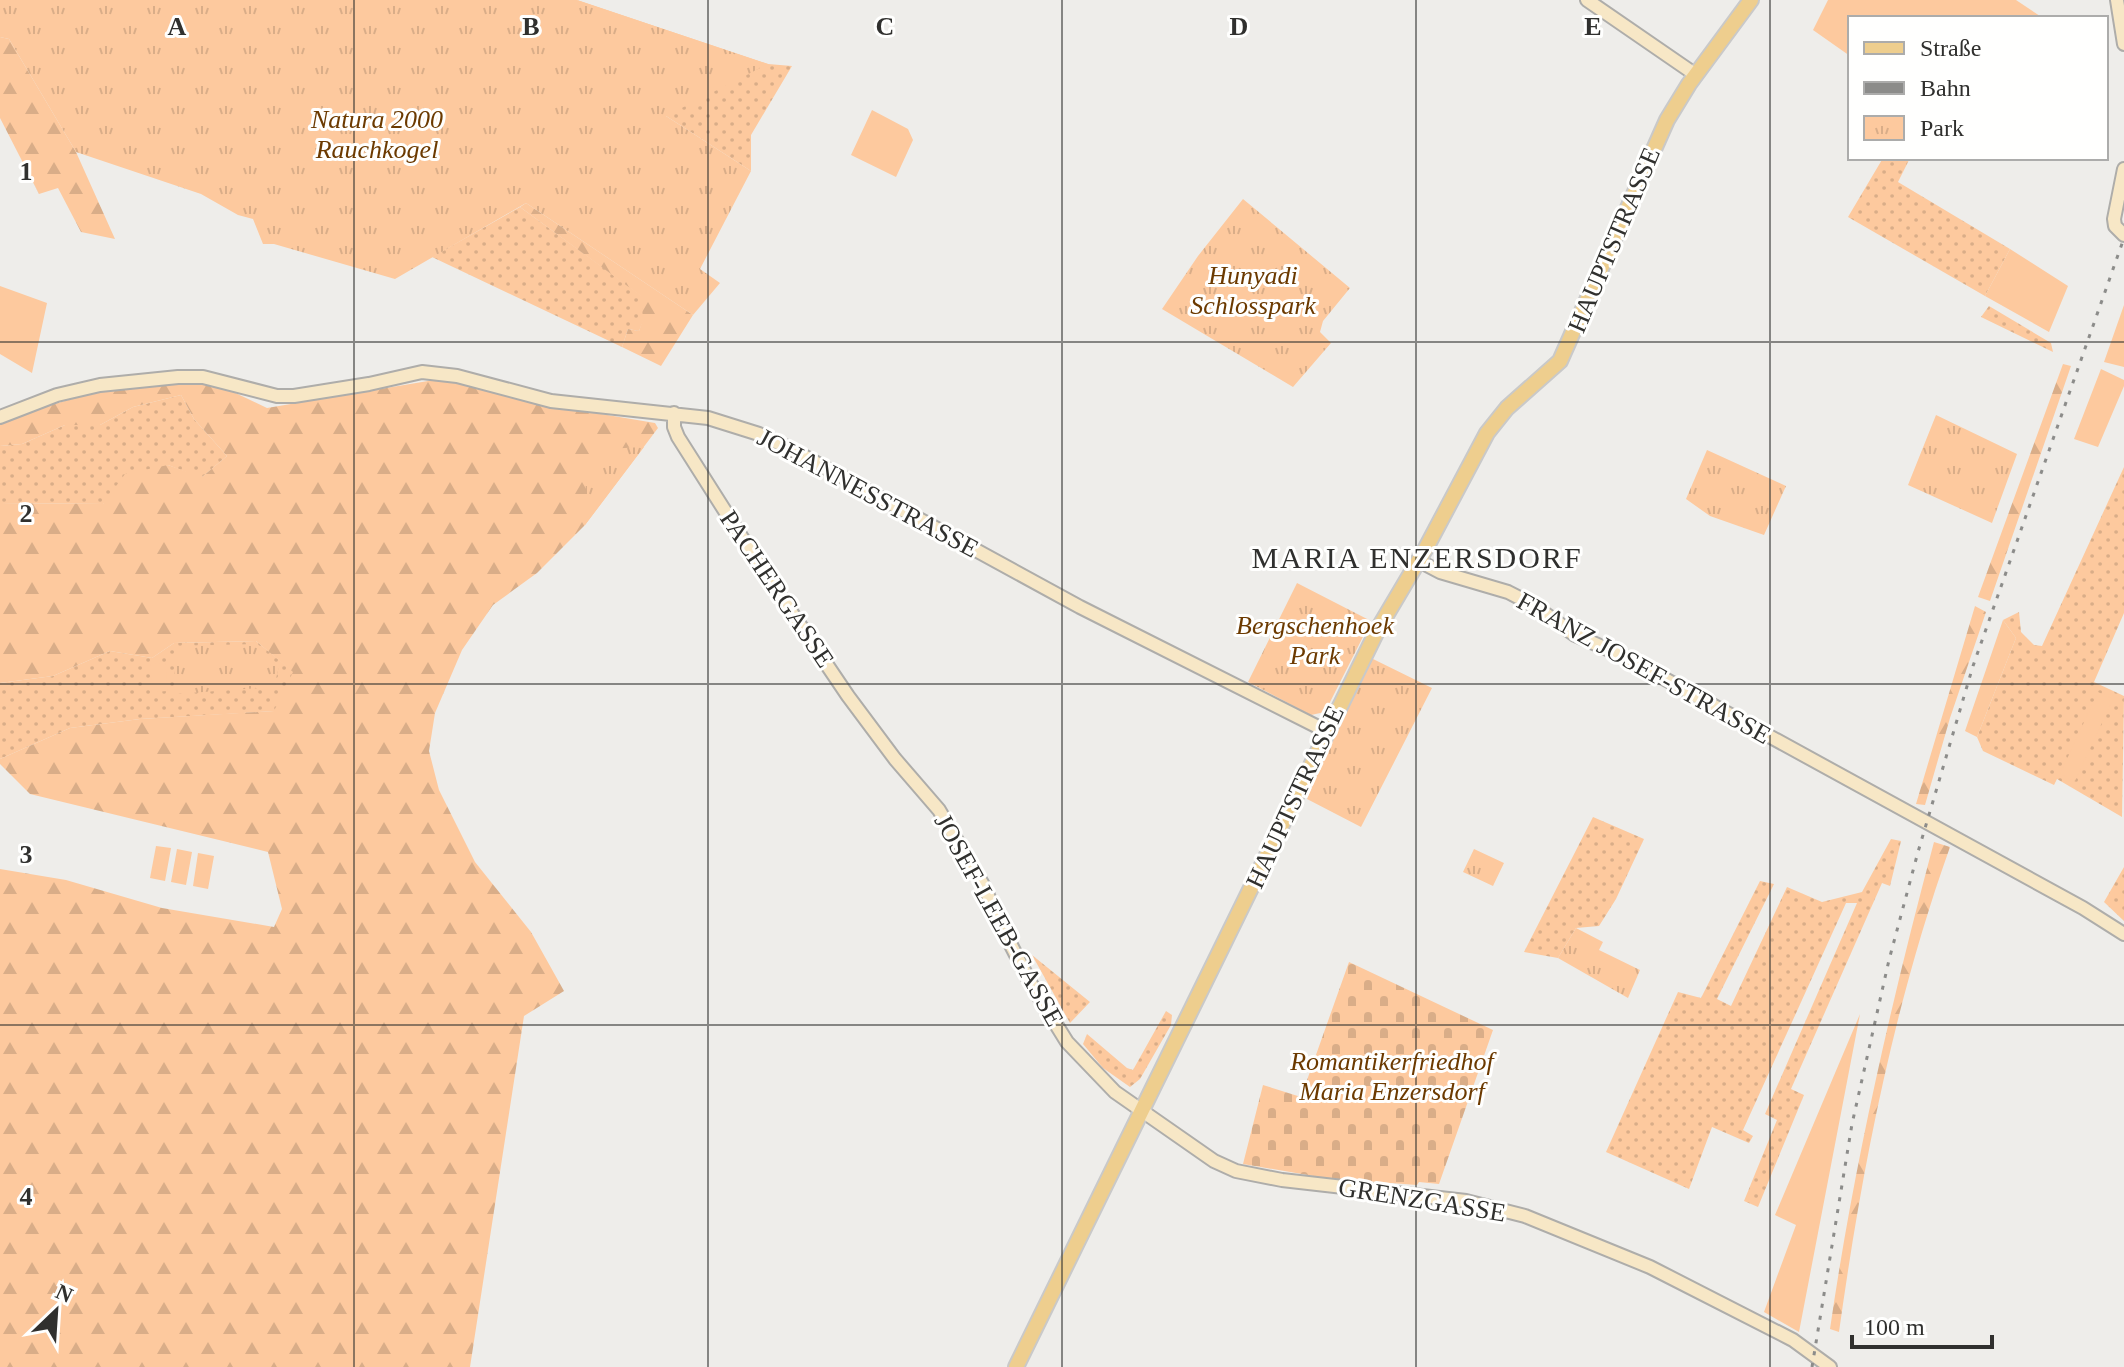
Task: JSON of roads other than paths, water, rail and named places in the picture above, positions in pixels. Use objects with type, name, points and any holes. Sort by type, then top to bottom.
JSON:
[{"type":"main road","name":"HAUPTSTRASSE","points":[[1016,1367],[1389,607],[1419,561],[1494,423],[1560,361],[1674,107],[1751,0]]},
{"type":"street","points":[[1587,0],[1696,75]]},
{"type":"street","points":[[2117,0],[2124,44]]},
{"type":"street","points":[[2124,169],[2114,219],[2115,226],[2124,235]]},
{"type":"street","name":"JOHANNESSTRASSE","points":[[0,417],[67,392],[100,385],[203,377],[259,392],[294,396],[422,372],[457,376],[551,401],[708,418],[789,448],[1080,607],[1326,731]]},
{"type":"street","name":"PACHERGASSE","points":[[674,413],[678,437],[758,563],[848,696],[895,759]]},
{"type":"street","name":"FRANZ JOSEF-STRASSE","points":[[1419,561],[1440,572],[1494,586],[1520,598],[1562,628],[1623,656],[2083,908],[2124,934]]},
{"type":"street","name":"JOSEF-LEEB-GASSE","points":[[895,759],[939,810],[986,890],[1031,984],[1067,1042],[1101,1080],[1140,1111]]},
{"type":"street","name":"GRENZGASSE","points":[[1140,1111],[1214,1161],[1236,1171],[1282,1180],[1466,1201],[1525,1216],[1650,1267],[1793,1340],[1830,1367]]},
{"type":"railway","points":[[1812,1367],[1852,1124],[1889,960],[1918,852],[1973,666],[2124,238]]},
{"type":"district","name":"MARIA ENZERSDORF","points":[[1417,557]]},
{"type":"park label","name":"Natura 2000 Rauchkogel","points":[[377,134]]},
{"type":"park label","name":"Hunyadi Schlosspark","points":[[1253,290]]},
{"type":"park label","name":"Bergschenhoek Park","points":[[1315,640]]},
{"type":"park label","name":"Romantikerfriedhof Maria Enzersdorf","points":[[1392,1076]]}]
